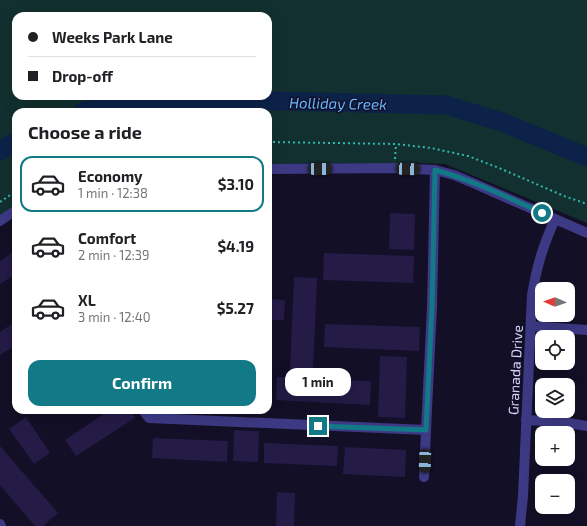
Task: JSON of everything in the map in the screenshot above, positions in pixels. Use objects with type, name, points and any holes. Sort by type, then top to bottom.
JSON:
[{"type":"street","points":[[272,169],[394,168],[435,170],[473,182],[587,233]]},
{"type":"street","points":[[424,477],[432,307],[435,170]]},
{"type":"street","points":[[0,221],[12,215]]},
{"type":"street","name":"Granada Drive","points":[[520,526],[523,496],[532,294],[537,268],[545,242],[555,219]]},
{"type":"street","points":[[531,326],[587,330]]},
{"type":"street","points":[[146,414],[149,418],[426,430]]},
{"type":"street","points":[[526,420],[563,422],[587,426]]},
{"type":"path","points":[[394,168],[396,144]]},
{"type":"path","points":[[0,202],[12,194]]},
{"type":"green space","points":[[0,0],[587,0],[587,223],[445,164],[272,164],[272,108],[12,108],[12,208],[0,216]]},
{"type":"building","points":[[390,213],[415,214],[414,250],[389,249]]},
{"type":"building","points":[[12,253],[12,276],[0,284],[0,261]]},
{"type":"building","points":[[324,253],[414,256],[413,283],[323,280]]},
{"type":"building","points":[[294,277],[317,278],[313,372],[290,371]]},
{"type":"building","points":[[272,299],[285,300],[284,320],[272,320]]},
{"type":"building","points":[[12,324],[12,348],[0,355],[0,332]]},
{"type":"building","points":[[325,324],[420,327],[419,351],[324,347]]},
{"type":"building","points":[[380,356],[407,357],[405,418],[378,417]]},
{"type":"building","points":[[277,377],[371,381],[370,405],[276,400]]},
{"type":"building","points":[[104,414],[132,414],[135,418],[76,456],[65,440]]},
{"type":"building","points":[[26,417],[50,453],[34,464],[9,429]]},
{"type":"building","points":[[234,430],[259,431],[258,462],[233,461]]},
{"type":"building","points":[[153,438],[228,441],[227,462],[152,458]]},
{"type":"building","points":[[264,443],[338,446],[337,466],[264,463]]},
{"type":"building","points":[[0,446],[58,513],[43,526],[35,526],[0,485]]},
{"type":"building","points":[[345,447],[406,450],[405,477],[343,474]]},
{"type":"building","points":[[277,492],[295,493],[294,526],[276,526]]},
{"type":"waterway","name":"Holliday Creek","points":[[94,108],[141,100]]},
{"type":"waterway","name":"Holliday Creek","points":[[238,100],[446,105],[502,122],[587,157]]},
{"type":"waterway","name":"Holliday Creek","points":[[0,151],[12,144]]},
{"type":"route","points":[[318,426],[426,430],[432,307],[435,170],[473,182],[542,213]]}]
